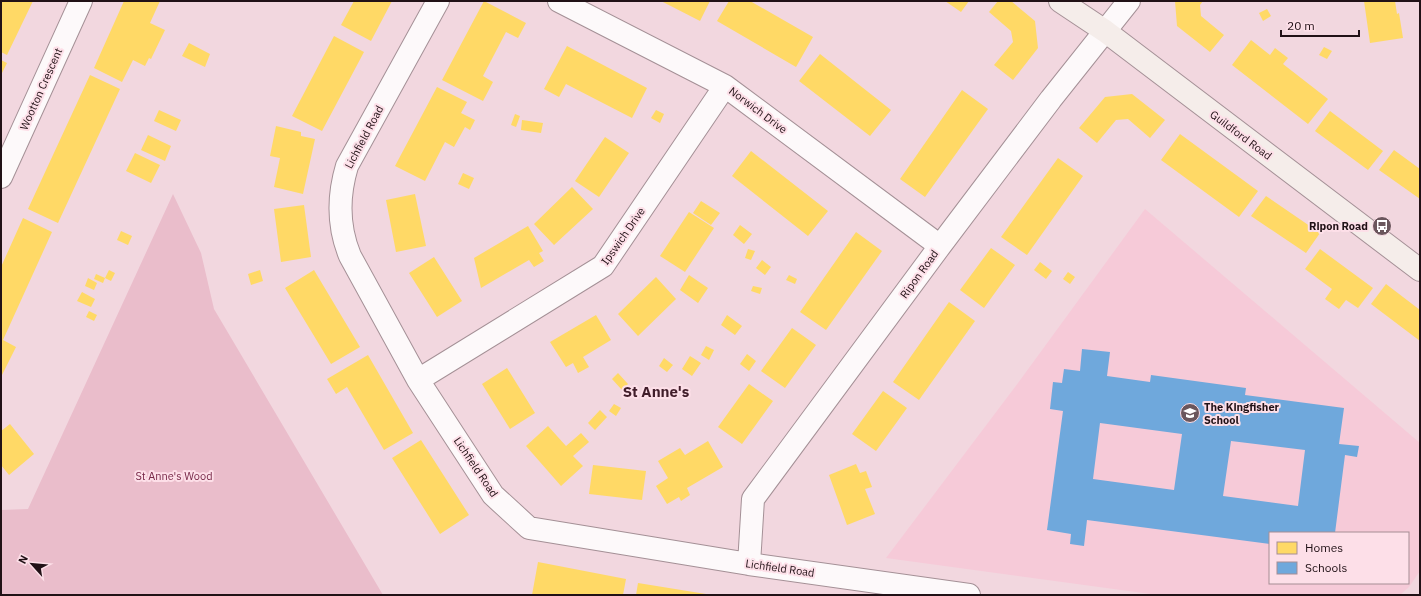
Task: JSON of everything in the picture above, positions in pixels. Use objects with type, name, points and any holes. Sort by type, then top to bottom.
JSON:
[{"type":"street","name":"Wootton Crescent","points":[[1,177],[81,1]]},
{"type":"street","name":"Lichfield Road","points":[[438,1],[347,166],[341,195],[340,212],[342,233],[350,256],[418,380],[493,495],[529,528],[750,564],[969,595]]},
{"type":"street","name":"Norwich Drive","points":[[559,1],[726,86],[940,246]]},
{"type":"street","name":"Guildford Road","points":[[1060,1],[1105,32],[1420,270]]},
{"type":"street","name":"Ripon Road","points":[[750,564],[753,499],[1046,105],[1129,1]]},
{"type":"street","name":"Ipswich Drive","points":[[418,380],[604,266],[726,86]]},
{"type":"shaded area","name":"The Kingfisher School","points":[[1145,209],[1420,443],[1420,571],[1409,587],[1400,595],[1158,595],[886,558],[1018,383]]},
{"type":"green space","name":"St Anne's Wood","points":[[173,194],[201,253],[214,309],[383,595],[1,595],[1,510],[28,509]]},
{"type":"building: Homes","points":[[1,1],[33,1],[7,55],[1,52]]},
{"type":"building: Homes","points":[[124,1],[160,1],[150,23],[165,30],[151,59],[149,58],[145,66],[133,60],[122,82],[94,68]]},
{"type":"building: Homes","points":[[354,1],[392,1],[371,41],[341,25]]},
{"type":"building: Homes","points":[[484,1],[526,23],[518,38],[506,32],[483,76],[493,82],[483,101],[442,80]]},
{"type":"building: Homes","points":[[661,1],[710,1],[700,21]]},
{"type":"building: Homes","points":[[729,1],[750,1],[813,37],[796,67],[717,21]]},
{"type":"building: Homes","points":[[945,1],[969,1],[961,12]]},
{"type":"building: Homes","points":[[998,1],[1011,1],[1035,21],[1038,48],[1013,80],[994,65],[1013,42],[1011,31],[989,12]]},
{"type":"building: Homes","points":[[1175,1],[1203,1],[1200,5],[1201,16],[1224,35],[1210,52],[1177,26]]},
{"type":"building: Homes","points":[[1364,1],[1395,1],[1397,14],[1399,13],[1403,38],[1370,43]]},
{"type":"building: Homes","points":[[1267,9],[1271,16],[1263,21],[1259,13]]},
{"type":"building: Homes","points":[[334,36],[364,52],[322,131],[292,116]]},
{"type":"building: Homes","points":[[1251,40],[1270,55],[1275,48],[1288,58],[1283,64],[1328,99],[1308,124],[1232,65]]},
{"type":"building: Homes","points":[[189,43],[210,54],[205,67],[182,56]]},
{"type":"building: Homes","points":[[567,46],[647,88],[632,118],[566,84],[559,97],[544,89]]},
{"type":"building: Homes","points":[[1324,47],[1332,51],[1327,59],[1319,55]]},
{"type":"building: Homes","points":[[820,54],[891,110],[870,136],[799,81]]},
{"type":"building: Homes","points":[[1,60],[7,63],[1,75]]},
{"type":"building: Homes","points":[[90,75],[120,89],[58,223],[28,209]]},
{"type":"building: Homes","points":[[437,87],[467,102],[461,113],[475,120],[470,130],[465,127],[454,147],[445,142],[425,181],[395,166]]},
{"type":"building: Homes","points":[[962,90],[988,109],[925,197],[900,179]]},
{"type":"building: Homes","points":[[1132,94],[1165,120],[1150,138],[1128,119],[1116,120],[1097,143],[1079,128],[1105,97]]},
{"type":"building: Homes","points":[[159,110],[181,120],[176,131],[154,121]]},
{"type":"building: Homes","points":[[656,110],[664,114],[660,123],[651,118]]},
{"type":"building: Homes","points":[[1330,111],[1383,151],[1368,170],[1315,131]]},
{"type":"building: Homes","points":[[515,114],[520,116],[516,127],[511,125]]},
{"type":"building: Homes","points":[[522,120],[543,123],[541,133],[521,130]]},
{"type":"building: Homes","points":[[276,126],[301,132],[301,136],[315,139],[303,194],[274,187],[280,158],[270,156]]},
{"type":"building: Homes","points":[[1180,134],[1258,191],[1239,217],[1161,160]]},
{"type":"building: Homes","points":[[148,135],[171,146],[165,161],[141,150]]},
{"type":"building: Homes","points":[[605,137],[629,153],[599,197],[575,181]]},
{"type":"building: Homes","points":[[1394,150],[1420,169],[1420,199],[1379,170]]},
{"type":"building: Homes","points":[[751,151],[828,211],[808,236],[732,176]]},
{"type":"building: Homes","points":[[135,153],[160,165],[151,183],[126,171]]},
{"type":"building: Homes","points":[[1058,158],[1083,176],[1027,255],[1001,237]]},
{"type":"building: Homes","points":[[463,173],[474,178],[469,189],[458,184]]},
{"type":"building: Homes","points":[[572,187],[593,209],[554,245],[534,224]]},
{"type":"building: Homes","points":[[415,194],[426,246],[396,252],[386,200]]},
{"type":"building: Homes","points":[[1266,196],[1320,233],[1306,253],[1251,216]]},
{"type":"building: Homes","points":[[701,201],[720,213],[711,225],[693,213]]},
{"type":"building: Homes","points":[[304,205],[311,257],[281,262],[274,209]]},
{"type":"building: Homes","points":[[689,212],[714,228],[685,272],[660,256]]},
{"type":"building: Homes","points":[[23,218],[52,232],[3,340],[16,347],[2,375],[1,267]]},
{"type":"building: Homes","points":[[740,225],[752,234],[744,244],[733,235]]},
{"type":"building: Homes","points":[[528,226],[543,251],[539,253],[544,261],[534,267],[529,260],[481,288],[474,258]]},
{"type":"building: Homes","points":[[121,231],[132,236],[128,245],[117,240]]},
{"type":"building: Homes","points":[[856,232],[882,251],[826,330],[800,312]]},
{"type":"building: Homes","points":[[991,248],[1015,265],[984,308],[960,290]]},
{"type":"building: Homes","points":[[748,249],[755,251],[751,260],[745,258]]},
{"type":"building: Homes","points":[[1320,249],[1373,288],[1358,308],[1346,300],[1339,309],[1325,299],[1332,289],[1305,269]]},
{"type":"building: Homes","points":[[434,257],[462,301],[437,317],[409,273]]},
{"type":"building: Homes","points":[[762,260],[771,267],[765,275],[756,268]]},
{"type":"building: Homes","points":[[1040,262],[1052,271],[1046,279],[1034,270]]},
{"type":"building: Homes","points":[[109,270],[115,273],[111,281],[105,278]]},
{"type":"building: Homes","points":[[260,270],[263,281],[251,285],[248,274]]},
{"type":"building: Homes","points":[[314,270],[360,347],[331,364],[285,288]]},
{"type":"building: Homes","points":[[1068,272],[1075,277],[1070,284],[1063,279]]},
{"type":"building: Homes","points":[[96,274],[105,278],[103,283],[94,279]]},
{"type":"building: Homes","points":[[689,275],[708,288],[698,303],[680,290]]},
{"type":"building: Homes","points":[[789,275],[797,279],[795,284],[786,280]]},
{"type":"building: Homes","points":[[656,277],[676,299],[638,336],[618,314]]},
{"type":"building: Homes","points":[[88,278],[97,283],[94,290],[85,286]]},
{"type":"building: Homes","points":[[1386,284],[1420,310],[1420,341],[1371,304]]},
{"type":"building: Homes","points":[[753,286],[762,288],[760,294],[751,291]]},
{"type":"building: Homes","points":[[82,292],[95,299],[91,307],[77,301]]},
{"type":"building: Homes","points":[[949,302],[975,321],[919,400],[893,382]]},
{"type":"building: Homes","points":[[89,311],[97,315],[94,321],[86,317]]},
{"type":"building: Homes","points":[[596,315],[611,340],[583,357],[589,367],[578,373],[573,363],[566,367],[550,342]]},
{"type":"building: Homes","points":[[727,315],[742,326],[735,335],[721,325]]},
{"type":"building: Homes","points":[[792,328],[816,345],[785,388],[761,371]]},
{"type":"building: Homes","points":[[706,346],[714,350],[709,360],[701,355]]},
{"type":"building: Homes","points":[[747,354],[756,361],[749,371],[740,364]]},
{"type":"building: Homes","points":[[368,355],[413,433],[384,450],[347,387],[336,394],[327,379]]},
{"type":"building: Homes","points":[[690,356],[701,363],[692,376],[682,369]]},
{"type":"building: Homes","points":[[664,358],[673,365],[667,372],[659,366]]},
{"type":"building: Homes","points":[[507,368],[535,413],[510,429],[482,384]]},
{"type":"building: Homes","points":[[618,373],[628,384],[622,390],[612,379]]},
{"type":"building: Homes","points":[[749,384],[773,401],[742,444],[718,427]]},
{"type":"building: Homes","points":[[883,391],[907,408],[876,451],[852,434]]},
{"type":"building: Homes","points":[[614,404],[621,408],[616,416],[609,411]]},
{"type":"building: Homes","points":[[600,410],[607,417],[595,430],[588,423]]},
{"type":"building: Homes","points":[[10,424],[34,454],[9,475],[1,465],[1,431]]},
{"type":"building: Homes","points":[[548,426],[566,446],[581,433],[589,442],[573,456],[583,466],[561,486],[526,446]]},
{"type":"building: Homes","points":[[421,440],[469,515],[440,534],[392,458]]},
{"type":"building: Homes","points":[[708,441],[723,467],[687,488],[690,495],[681,501],[679,497],[667,504],[656,486],[668,478],[658,461],[680,448],[685,455]]},
{"type":"building: Homes","points":[[856,464],[860,473],[866,471],[872,487],[865,489],[875,514],[847,525],[829,475]]},
{"type":"building: Homes","points":[[593,465],[646,471],[642,500],[589,494]]},
{"type":"building: Homes","points":[[538,562],[626,579],[623,595],[532,595]]},
{"type":"building: Homes","points":[[638,583],[706,594],[706,595],[636,595]]},
{"type":"building: Schools","points":[[1082,349],[1110,352],[1107,376],[1150,382],[1151,375],[1246,388],[1245,395],[1344,408],[1339,444],[1359,446],[1357,457],[1345,455],[1335,532],[1269,532],[1269,544],[1087,520],[1084,546],[1070,544],[1071,534],[1047,530],[1063,411],[1050,409],[1053,382],[1062,383],[1064,369],[1080,371]],"holes":[[[1100,423],[1182,434],[1174,490],[1093,479]],[[1231,441],[1305,450],[1298,506],[1223,496]]]},
{"type":"place","name":"Ripon Road","points":[[1382,226]]},
{"type":"place","name":"The Kingfisher School","points":[[1190,413]]},
{"type":"district","name":"St Anne's","points":[[656,391]]}]
